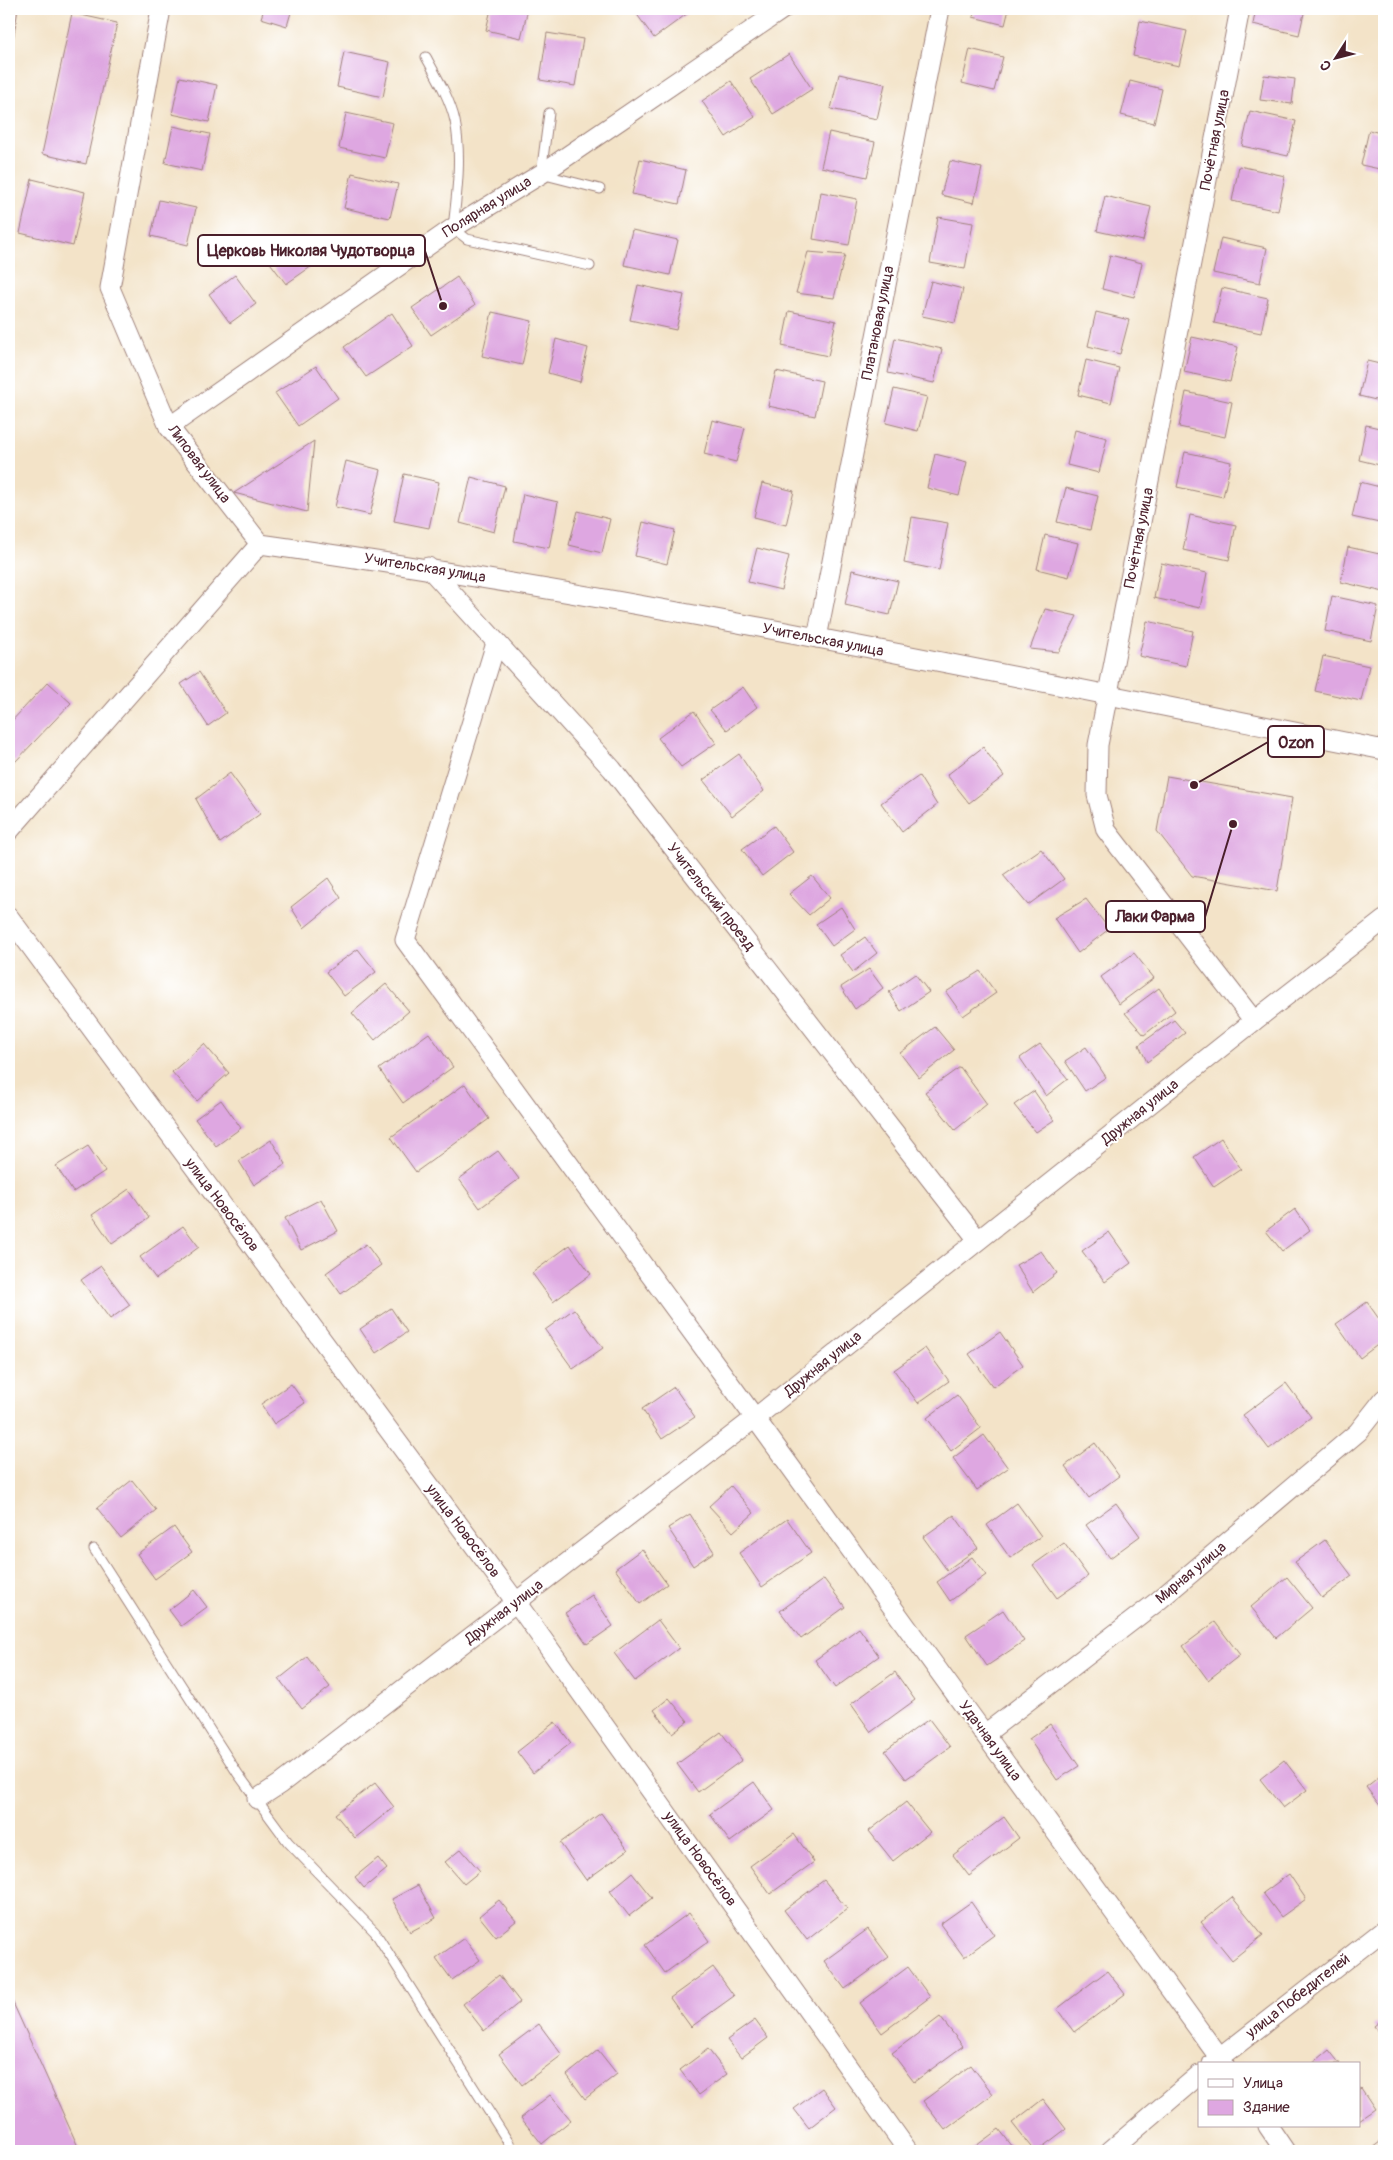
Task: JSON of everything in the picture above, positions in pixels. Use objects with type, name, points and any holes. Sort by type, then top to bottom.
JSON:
[{"type":"street","name":"Липовая улица","points":[[161,9],[110,288],[169,427],[260,544]]},
{"type":"street","name":"Полярная улица","points":[[169,427],[452,228],[541,174],[783,9]]},
{"type":"street","name":"Платановая улица","points":[[817,638],[940,9]]},
{"type":"street","name":"Почётная улица","points":[[1240,9],[1109,696],[1098,745],[1097,796],[1106,830],[1254,1021]]},
{"type":"street","name":"Учительская улица","points":[[260,544],[428,568],[817,638],[1384,750]]},
{"type":"street","points":[[9,831],[260,544]]},
{"type":"street","name":"Учительский проезд","points":[[428,568],[612,769],[978,1240]]},
{"type":"street","name":"Удачная улица","points":[[496,643],[405,940],[985,1734],[1218,2062]]},
{"type":"street","name":"улица Новосёлов","points":[[9,917],[516,1602],[908,2151]]},
{"type":"street","name":"Дружная улица","points":[[257,1800],[755,1418],[1254,1021],[1384,920]]},
{"type":"street","name":"Мирная улица","points":[[985,1734],[1158,1601],[1358,1432],[1384,1399]]},
{"type":"street","name":"улица Победителей","points":[[1218,2062],[1384,1930]]},
{"type":"street","points":[[1110,2151],[1198,2075]]},
{"type":"street","points":[[1269,2128],[1285,2151]]},
{"type":"lane","points":[[426,57],[440,83],[455,120],[459,172],[452,228],[467,239],[590,266]]},
{"type":"lane","points":[[549,113],[541,174],[600,189]]},
{"type":"lane","points":[[94,1549],[167,1666],[257,1800],[288,1842],[375,1932],[514,2151]]},
{"type":"building","points":[[9,9],[18,9],[10,60],[9,60]]},
{"type":"building","points":[[264,9],[292,9],[287,26],[261,18]]},
{"type":"building","points":[[491,9],[528,9],[521,38],[486,30]]},
{"type":"building","points":[[633,9],[685,9],[688,13],[654,38]]},
{"type":"building","points":[[975,9],[1009,9],[1005,25],[973,17]]},
{"type":"building","points":[[1256,9],[1305,9],[1299,35],[1253,24]]},
{"type":"building","points":[[72,13],[117,23],[86,164],[42,154]]},
{"type":"building","points":[[1140,21],[1187,31],[1179,66],[1133,56]]},
{"type":"building","points":[[547,33],[583,39],[575,86],[540,80]]},
{"type":"building","points":[[970,49],[1003,57],[994,91],[962,83]]},
{"type":"building","points":[[344,52],[390,62],[383,97],[337,87]]},
{"type":"building","points":[[789,54],[812,89],[773,114],[750,79]]},
{"type":"building","points":[[839,74],[885,84],[877,119],[831,109]]},
{"type":"building","points":[[1264,75],[1295,79],[1292,104],[1260,100]]},
{"type":"building","points":[[180,77],[217,85],[209,122],[172,114]]},
{"type":"building","points":[[731,81],[755,117],[726,137],[702,101]]},
{"type":"building","points":[[1130,81],[1162,89],[1154,123],[1121,115]]},
{"type":"building","points":[[1250,111],[1296,121],[1288,156],[1242,146]]},
{"type":"building","points":[[346,113],[393,123],[385,158],[339,148]]},
{"type":"building","points":[[173,126],[210,134],[202,171],[165,163]]},
{"type":"building","points":[[1369,130],[1384,134],[1384,170],[1361,165]]},
{"type":"building","points":[[829,132],[875,142],[867,177],[821,167]]},
{"type":"building","points":[[640,159],[686,170],[679,204],[632,194]]},
{"type":"building","points":[[950,161],[982,168],[974,203],[941,195]]},
{"type":"building","points":[[1239,166],[1285,176],[1278,211],[1232,201]]},
{"type":"building","points":[[352,173],[398,184],[390,218],[344,208]]},
{"type":"building","points":[[32,179],[85,192],[73,246],[20,233]]},
{"type":"building","points":[[821,192],[857,199],[849,245],[813,239]]},
{"type":"building","points":[[1105,196],[1151,207],[1143,241],[1097,231]]},
{"type":"building","points":[[159,200],[196,208],[188,245],[151,236]]},
{"type":"building","points":[[938,217],[973,223],[965,269],[930,263]]},
{"type":"building","points":[[632,230],[678,240],[670,275],[624,265]]},
{"type":"building","points":[[291,237],[312,266],[286,284],[265,256]]},
{"type":"building","points":[[1221,238],[1267,248],[1260,283],[1213,273]]},
{"type":"building","points":[[808,252],[845,255],[834,298],[796,293]]},
{"type":"building","points":[[1110,255],[1142,263],[1134,297],[1102,289]]},
{"type":"building","points":[[235,275],[256,304],[230,323],[209,294]]},
{"type":"building","points":[[457,277],[475,305],[431,335],[412,308]]},
{"type":"building","points":[[931,281],[963,289],[955,323],[922,316]]},
{"type":"building","points":[[638,285],[684,295],[676,330],[630,320]]},
{"type":"building","points":[[1222,288],[1268,298],[1261,333],[1214,323]]},
{"type":"building","points":[[789,311],[836,321],[828,356],[782,346]]},
{"type":"building","points":[[492,312],[532,321],[522,365],[482,356]]},
{"type":"building","points":[[1096,312],[1129,320],[1120,354],[1088,346]]},
{"type":"building","points":[[392,313],[413,346],[366,377],[344,347]]},
{"type":"building","points":[[1192,337],[1238,347],[1230,382],[1184,372]]},
{"type":"building","points":[[895,338],[942,349],[934,383],[888,373]]},
{"type":"building","points":[[556,339],[588,348],[580,382],[548,373]]},
{"type":"building","points":[[1086,360],[1119,368],[1111,403],[1078,395]]},
{"type":"building","points":[[1367,361],[1384,365],[1384,402],[1359,396]]},
{"type":"building","points":[[316,366],[338,398],[298,426],[275,393]]},
{"type":"building","points":[[776,371],[822,381],[815,416],[768,406]]},
{"type":"building","points":[[894,389],[927,397],[918,431],[886,423]]},
{"type":"building","points":[[1186,392],[1232,402],[1225,437],[1179,427]]},
{"type":"building","points":[[712,420],[745,428],[736,462],[704,454]]},
{"type":"building","points":[[1366,425],[1384,429],[1384,466],[1359,460]]},
{"type":"building","points":[[1075,430],[1107,438],[1099,473],[1067,465]]},
{"type":"building","points":[[314,441],[307,512],[234,493]]},
{"type":"building","points":[[1185,452],[1231,462],[1223,497],[1177,487]]},
{"type":"building","points":[[935,454],[967,462],[959,496],[927,488]]},
{"type":"building","points":[[346,461],[381,470],[370,515],[335,507]]},
{"type":"building","points":[[404,474],[439,482],[429,528],[394,521]]},
{"type":"building","points":[[471,477],[505,486],[494,532],[460,523]]},
{"type":"building","points":[[1360,482],[1384,488],[1384,524],[1352,517]]},
{"type":"building","points":[[762,483],[794,491],[786,525],[754,517]]},
{"type":"building","points":[[1066,488],[1098,496],[1090,530],[1057,522]]},
{"type":"building","points":[[523,494],[558,502],[549,548],[514,541]]},
{"type":"building","points":[[578,511],[610,519],[602,553],[569,545]]},
{"type":"building","points":[[1190,515],[1236,525],[1229,560],[1183,550]]},
{"type":"building","points":[[912,517],[948,523],[939,570],[904,563]]},
{"type":"building","points":[[643,522],[675,530],[667,564],[635,556]]},
{"type":"building","points":[[1045,535],[1078,543],[1069,577],[1037,569]]},
{"type":"building","points":[[1348,547],[1384,555],[1384,592],[1341,582]]},
{"type":"building","points":[[757,548],[789,556],[781,590],[748,582]]},
{"type":"building","points":[[1161,563],[1207,573],[1200,608],[1154,598]]},
{"type":"building","points":[[852,570],[898,581],[890,615],[845,605]]},
{"type":"building","points":[[1332,596],[1378,606],[1371,641],[1325,631]]},
{"type":"building","points":[[1045,609],[1077,616],[1059,652],[1030,649]]},
{"type":"building","points":[[1147,621],[1193,631],[1186,666],[1139,656]]},
{"type":"building","points":[[1323,656],[1369,666],[1361,701],[1315,691]]},
{"type":"building","points":[[199,672],[226,713],[208,726],[181,684]]},
{"type":"building","points":[[48,682],[71,703],[15,762],[9,756],[9,724]]},
{"type":"building","points":[[743,687],[757,707],[727,730],[710,710]]},
{"type":"building","points":[[694,711],[716,743],[681,767],[658,738]]},
{"type":"building","points":[[983,747],[1004,776],[969,803],[947,775]]},
{"type":"building","points":[[739,754],[764,791],[732,816],[703,780]]},
{"type":"building","points":[[230,773],[260,814],[220,843],[196,799]]},
{"type":"building","points":[[919,776],[937,805],[902,832],[881,803]]},
{"type":"building","points":[[1167,776],[1292,798],[1277,891],[1192,876],[1157,831]]},
{"type":"building","points":[[774,826],[793,852],[762,876],[742,849]]},
{"type":"building","points":[[1041,849],[1064,879],[1028,905],[1003,875]]},
{"type":"building","points":[[812,876],[830,898],[809,915],[789,894]]},
{"type":"building","points":[[328,878],[341,898],[304,928],[291,907]]},
{"type":"building","points":[[1086,899],[1109,929],[1078,953],[1054,918]]},
{"type":"building","points":[[841,907],[855,929],[832,946],[816,924]]},
{"type":"building","points":[[865,937],[877,953],[853,972],[840,955]]},
{"type":"building","points":[[358,949],[376,972],[344,996],[326,972]]},
{"type":"building","points":[[1134,953],[1154,978],[1119,1004],[1101,977]]},
{"type":"building","points":[[869,969],[883,988],[855,1009],[841,987]]},
{"type":"building","points":[[980,971],[996,993],[963,1016],[946,992]]},
{"type":"building","points":[[915,974],[929,992],[901,1011],[889,992]]},
{"type":"building","points":[[386,984],[409,1011],[375,1040],[352,1013]]},
{"type":"building","points":[[1159,988],[1175,1011],[1144,1035],[1125,1013]]},
{"type":"building","points":[[1174,1020],[1185,1033],[1147,1062],[1139,1045]]},
{"type":"building","points":[[935,1027],[954,1050],[919,1078],[900,1053]]},
{"type":"building","points":[[429,1033],[453,1067],[403,1103],[379,1069]]},
{"type":"building","points":[[204,1044],[229,1073],[197,1101],[172,1072]]},
{"type":"building","points":[[1040,1044],[1068,1079],[1046,1096],[1020,1058]]},
{"type":"building","points":[[1086,1047],[1106,1077],[1085,1091],[1065,1061]]},
{"type":"building","points":[[960,1067],[987,1104],[955,1130],[925,1092]]},
{"type":"building","points":[[465,1084],[489,1119],[416,1172],[391,1137]]},
{"type":"building","points":[[1034,1091],[1054,1120],[1036,1132],[1014,1105]]},
{"type":"building","points":[[221,1100],[241,1128],[216,1146],[195,1119]]},
{"type":"building","points":[[1221,1138],[1241,1169],[1214,1187],[1194,1157]]},
{"type":"building","points":[[271,1140],[286,1164],[254,1185],[239,1161]]},
{"type":"building","points":[[88,1146],[105,1171],[73,1192],[56,1166]]},
{"type":"building","points":[[498,1151],[519,1179],[480,1208],[459,1179]]},
{"type":"building","points":[[129,1189],[149,1218],[112,1244],[92,1215]]},
{"type":"building","points":[[321,1199],[338,1231],[301,1250],[285,1218]]},
{"type":"building","points":[[1295,1209],[1310,1230],[1282,1251],[1266,1231]]},
{"type":"building","points":[[183,1226],[199,1247],[156,1279],[140,1257]]},
{"type":"building","points":[[1109,1232],[1131,1263],[1105,1282],[1082,1251]]},
{"type":"building","points":[[366,1244],[381,1265],[341,1294],[326,1273]]},
{"type":"building","points":[[570,1245],[591,1274],[553,1302],[532,1273]]},
{"type":"building","points":[[1041,1251],[1057,1273],[1033,1292],[1016,1265]]},
{"type":"building","points":[[101,1266],[130,1305],[110,1319],[81,1280]]},
{"type":"building","points":[[1367,1302],[1384,1326],[1384,1340],[1360,1358],[1336,1324]]},
{"type":"building","points":[[391,1308],[407,1332],[376,1353],[360,1329]]},
{"type":"building","points":[[574,1309],[603,1348],[573,1369],[545,1330]]},
{"type":"building","points":[[1000,1332],[1023,1365],[993,1387],[969,1354]]},
{"type":"building","points":[[925,1348],[949,1381],[918,1403],[894,1370]]},
{"type":"building","points":[[1286,1383],[1311,1417],[1269,1449],[1243,1415]]},
{"type":"building","points":[[291,1384],[305,1403],[274,1424],[261,1404]]},
{"type":"building","points":[[674,1387],[695,1417],[662,1439],[642,1409]]},
{"type":"building","points":[[957,1395],[981,1428],[951,1451],[927,1418]]},
{"type":"building","points":[[984,1435],[1008,1468],[977,1490],[953,1458]]},
{"type":"building","points":[[1095,1443],[1119,1476],[1089,1498],[1065,1466]]},
{"type":"building","points":[[132,1480],[156,1510],[121,1538],[97,1508]]},
{"type":"building","points":[[731,1486],[754,1513],[733,1532],[709,1506]]},
{"type":"building","points":[[1017,1503],[1041,1536],[1010,1558],[987,1525]]},
{"type":"building","points":[[1116,1503],[1140,1536],[1110,1558],[1086,1525]]},
{"type":"building","points":[[690,1514],[714,1552],[693,1566],[668,1528]]},
{"type":"building","points":[[954,1515],[978,1548],[947,1570],[923,1537]]},
{"type":"building","points":[[787,1519],[811,1553],[762,1587],[739,1553]]},
{"type":"building","points":[[174,1527],[192,1552],[155,1579],[137,1554]]},
{"type":"building","points":[[1325,1540],[1352,1576],[1322,1598],[1295,1562]]},
{"type":"building","points":[[1064,1543],[1088,1576],[1057,1598],[1033,1565]]},
{"type":"building","points":[[642,1549],[667,1584],[640,1604],[615,1569]]},
{"type":"building","points":[[972,1557],[986,1575],[950,1601],[937,1582]]},
{"type":"building","points":[[1287,1577],[1312,1608],[1276,1638],[1251,1607]]},
{"type":"building","points":[[824,1579],[845,1607],[801,1639],[780,1611]]},
{"type":"building","points":[[194,1590],[207,1607],[181,1626],[169,1610]]},
{"type":"building","points":[[592,1595],[613,1626],[587,1644],[565,1613]]},
{"type":"building","points":[[1003,1610],[1024,1641],[987,1666],[966,1635]]},
{"type":"building","points":[[658,1620],[679,1648],[635,1681],[614,1653]]},
{"type":"building","points":[[1215,1622],[1240,1655],[1208,1680],[1183,1646]]},
{"type":"building","points":[[859,1628],[879,1656],[835,1688],[815,1660]]},
{"type":"building","points":[[307,1657],[330,1687],[302,1709],[279,1679]]},
{"type":"building","points":[[895,1672],[915,1700],[871,1732],[851,1704]]},
{"type":"building","points":[[669,1698],[688,1721],[672,1733],[654,1710]]},
{"type":"building","points":[[929,1719],[950,1747],[906,1779],[885,1751]]},
{"type":"building","points":[[555,1722],[571,1743],[533,1773],[517,1752]]},
{"type":"building","points":[[1050,1724],[1079,1766],[1057,1780],[1029,1739]]},
{"type":"building","points":[[721,1732],[742,1760],[698,1792],[677,1764]]},
{"type":"building","points":[[1284,1760],[1307,1790],[1283,1808],[1260,1779]]},
{"type":"building","points":[[1384,1773],[1384,1811],[1366,1787]]},
{"type":"building","points":[[754,1782],[774,1810],[730,1842],[710,1814]]},
{"type":"building","points":[[375,1783],[394,1807],[355,1838],[335,1814]]},
{"type":"building","points":[[906,1802],[930,1832],[893,1861],[869,1831]]},
{"type":"building","points":[[601,1813],[628,1850],[586,1880],[560,1843]]},
{"type":"building","points":[[1004,1817],[1019,1838],[969,1876],[953,1855]]},
{"type":"building","points":[[794,1834],[814,1862],[770,1894],[750,1866]]},
{"type":"building","points":[[461,1849],[480,1871],[464,1884],[445,1862]]},
{"type":"building","points":[[378,1858],[387,1869],[364,1888],[355,1877]]},
{"type":"building","points":[[632,1873],[652,1898],[629,1916],[610,1891]]},
{"type":"building","points":[[1289,1874],[1306,1899],[1281,1917],[1263,1893]]},
{"type":"building","points":[[824,1880],[847,1909],[807,1940],[784,1910]]},
{"type":"building","points":[[418,1885],[436,1918],[410,1932],[392,1899]]},
{"type":"building","points":[[1232,1897],[1263,1935],[1232,1960],[1201,1922]]},
{"type":"building","points":[[499,1900],[516,1921],[496,1937],[479,1916]]},
{"type":"building","points":[[971,1902],[994,1935],[964,1957],[940,1924]]},
{"type":"building","points":[[689,1913],[709,1941],[665,1973],[645,1945]]},
{"type":"building","points":[[868,1929],[889,1957],[845,1989],[824,1961]]},
{"type":"building","points":[[464,1938],[480,1960],[452,1980],[436,1958]]},
{"type":"building","points":[[713,1967],[734,1996],[691,2027],[670,1998]]},
{"type":"building","points":[[908,1967],[930,1997],[882,2033],[860,2003]]},
{"type":"building","points":[[1107,1971],[1125,1994],[1074,2032],[1057,2009]]},
{"type":"building","points":[[499,1975],[520,2002],[484,2031],[463,2004]]},
{"type":"building","points":[[9,1994],[80,2151],[9,2151]]},
{"type":"building","points":[[940,2017],[963,2046],[914,2082],[892,2053]]},
{"type":"building","points":[[1384,2018],[1384,2040],[1374,2026]]},
{"type":"building","points":[[755,2020],[768,2038],[741,2058],[727,2040]]},
{"type":"building","points":[[539,2024],[562,2055],[522,2085],[499,2054]]},
{"type":"building","points":[[708,2049],[727,2074],[699,2095],[680,2070]]},
{"type":"building","points":[[598,2050],[617,2074],[585,2099],[567,2075]]},
{"type":"building","points":[[1329,2050],[1338,2062],[1314,2062]]},
{"type":"building","points":[[971,2065],[993,2094],[945,2130],[923,2101]]},
{"type":"building","points":[[822,2088],[836,2107],[809,2128],[794,2109]]},
{"type":"building","points":[[1360,2088],[1375,2109],[1360,2119]]},
{"type":"building","points":[[550,2095],[571,2120],[542,2144],[521,2118]]},
{"type":"building","points":[[1043,2099],[1066,2129],[1037,2151],[1034,2151],[1012,2123]]},
{"type":"building","points":[[999,2129],[1016,2151],[969,2151]]},
{"type":"building","points":[[1384,2139],[1384,2151],[1368,2151]]},
{"type":"place","name":"Церковь Николая Чудотворца","points":[[443,306]]},
{"type":"place","name":"Ozon","points":[[1194,785]]},
{"type":"place","name":"Лаки Фарма","points":[[1233,824]]}]
